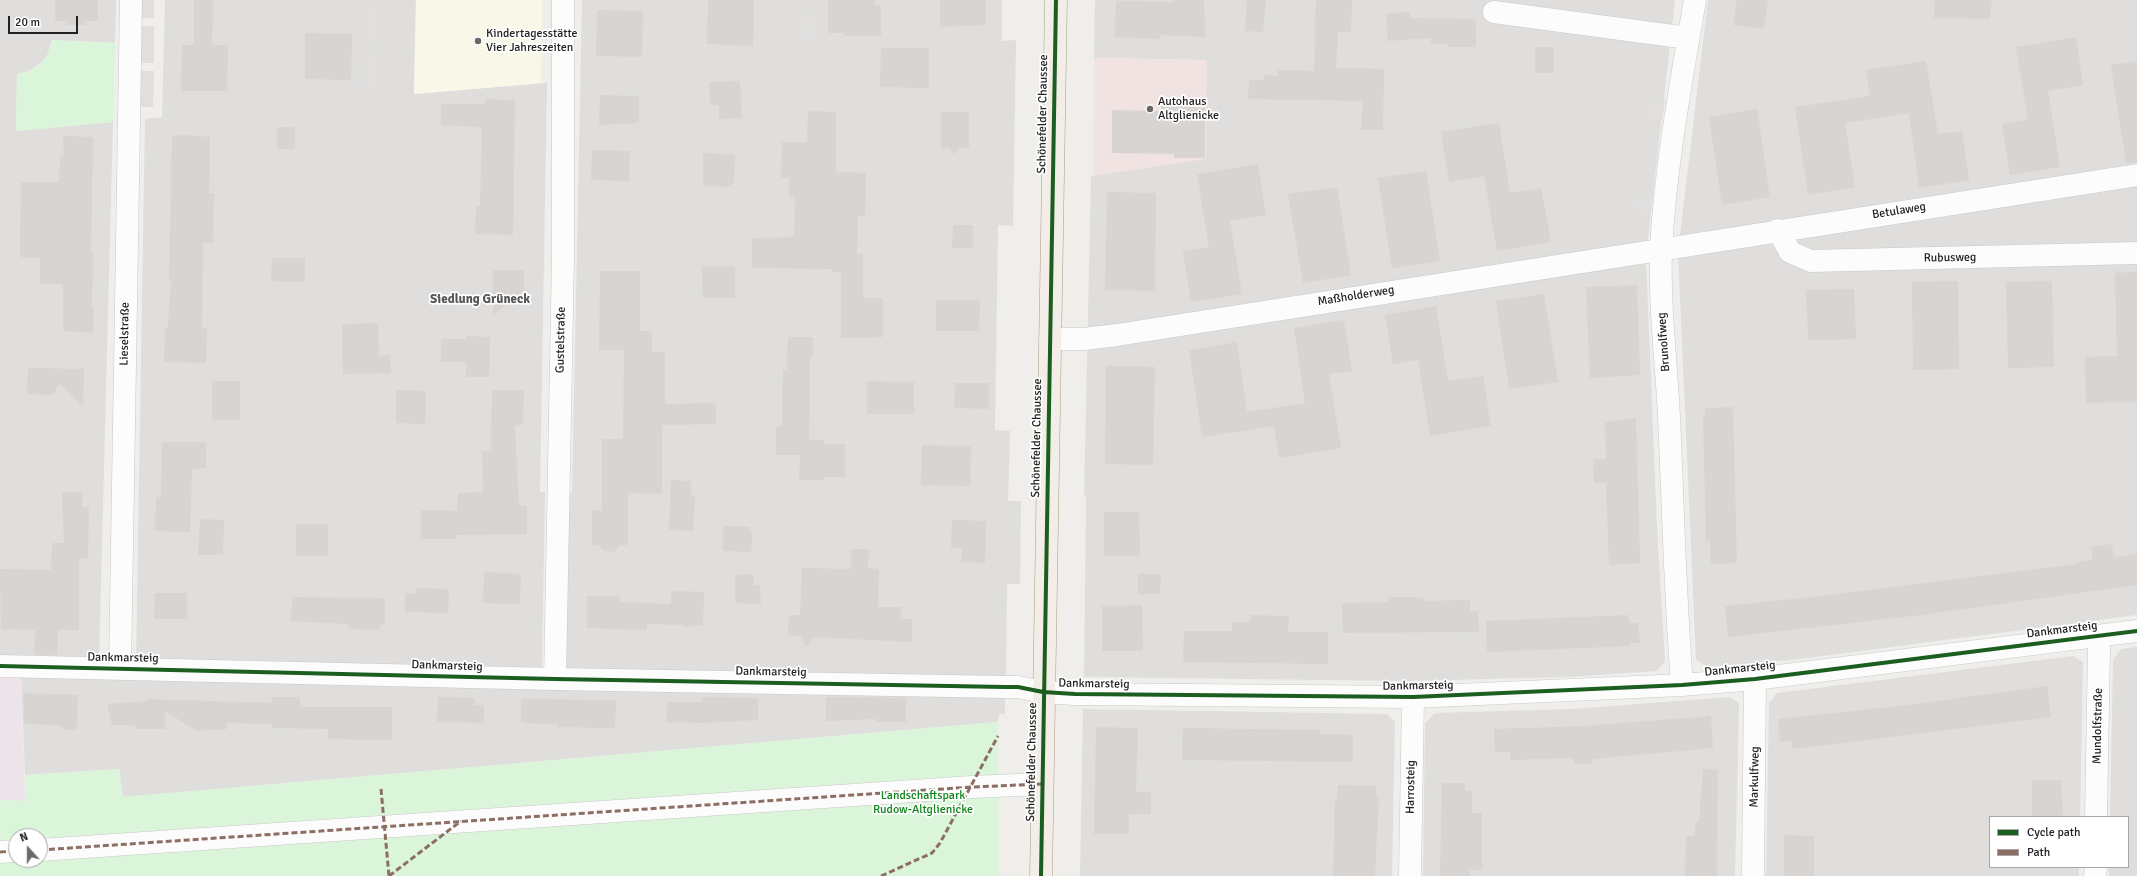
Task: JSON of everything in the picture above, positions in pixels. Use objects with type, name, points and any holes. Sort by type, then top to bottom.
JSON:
[{"type":"main road","name":"Schönefelder Chaussee","points":[[1041,876],[1056,0]]},
{"type":"street","name":"Lieselstraße","points":[[120,668],[131,0]]},
{"type":"street","name":"Gustelstraße","points":[[555,679],[563,256],[563,0]]},
{"type":"street","name":"Brunolfweg","points":[[1682,685],[1668,413],[1661,313],[1661,249],[1666,187],[1695,0]]},
{"type":"street","points":[[1494,12],[1688,38]]},
{"type":"street","name":"Betulaweg","points":[[1661,249],[2137,175]]},
{"type":"street","name":"Rubusweg","points":[[1778,230],[1790,252],[1811,261],[2137,253]]},
{"type":"street","name":"Maßholderweg","points":[[1050,340],[1084,339],[1117,335],[1661,249]]},
{"type":"street","name":"Dankmarsteig","points":[[0,666],[555,679],[1018,687],[1043,692],[1413,697],[1682,685],[1755,679],[2137,630]]},
{"type":"street","name":"Mundolfstraße","points":[[2096,816],[2099,648],[2097,636]]},
{"type":"street","name":"Markulfweg","points":[[1753,876],[1755,679]]},
{"type":"street","name":"Harrosteig","points":[[1410,876],[1413,697]]},
{"type":"street","points":[[48,849],[972,787],[1042,784]]},
{"type":"shaded area","points":[[0,0],[116,0],[115,43],[52,40],[47,56],[39,64],[29,71],[17,74],[16,131],[113,122],[99,660],[0,658]]},
{"type":"shaded area","points":[[139,0],[154,0],[154,18],[139,18]]},
{"type":"shaded area","points":[[165,0],[416,0],[414,94],[547,83],[540,492],[545,492],[542,668],[136,661],[145,119],[162,117]]},
{"type":"shaded area","name":"Kindertagesstätte Vier Jahreszeiten","points":[[416,0],[542,0],[541,83],[414,94]]},
{"type":"shaded area","points":[[582,0],[1002,0],[1002,41],[1016,40],[1013,226],[998,225],[995,430],[1010,431],[1008,501],[1021,501],[1020,584],[1007,584],[1006,677],[563,669],[566,493],[572,493]]},
{"type":"shaded area","points":[[1095,0],[1675,0],[1646,257],[1657,528],[1665,661],[1657,671],[1568,677],[1407,681],[1084,677],[1086,497],[1084,497],[1091,177],[1207,60],[1094,58]]},
{"type":"shaded area","points":[[1708,0],[2137,0],[2137,615],[1792,660],[1707,667],[1696,660],[1678,252]]},
{"type":"shaded area","points":[[365,8],[380,8],[380,45],[365,44]]},
{"type":"shaded area","points":[[801,14],[816,15],[815,44],[800,44]]},
{"type":"shaded area","points":[[139,26],[154,26],[154,63],[138,63]]},
{"type":"shaded area","points":[[365,52],[380,53],[379,89],[364,89]]},
{"type":"shaded area","name":"Autohaus Altglienicke","points":[[1094,58],[1207,60],[1206,159],[1093,176]]},
{"type":"shaded area","points":[[138,71],[154,71],[153,107],[138,107]]},
{"type":"shaded area","points":[[1647,98],[1665,100],[1662,121],[1645,119]]},
{"type":"shaded area","points":[[1635,194],[1653,196],[1650,216],[1633,214]]},
{"type":"shaded area","points":[[2137,647],[2137,876],[2109,876],[2109,868],[2129,868],[2129,816],[2110,816],[2113,660],[2121,649]]},
{"type":"shaded area","points":[[2073,656],[2083,662],[2080,816],[1989,816],[1989,868],[2079,868],[2079,876],[1766,876],[1769,703],[1777,693]]},
{"type":"shaded area","points":[[0,675],[21,675],[25,801],[0,800]]},
{"type":"shaded area","points":[[21,675],[1005,692],[1005,714],[999,714],[998,722],[123,797],[119,769],[25,775]]},
{"type":"shaded area","points":[[1730,697],[1739,703],[1735,876],[1423,876],[1425,723],[1435,713],[1572,709]]},
{"type":"shaded area","points":[[1083,709],[1387,714],[1395,722],[1392,876],[1080,876]]},
{"type":"green space","points":[[52,40],[115,43],[113,122],[16,131],[17,74],[30,71],[40,64],[45,59],[51,47]]},
{"type":"green space","name":"Landschaftspark Rudow-Altglienicke","points":[[998,722],[999,876],[0,876],[0,800],[25,801],[25,775],[119,769],[123,797]]},
{"type":"building","points":[[55,0],[98,0],[98,21],[85,21],[85,25],[67,25],[67,21],[55,21]]},
{"type":"building","points":[[194,0],[213,0],[212,45],[228,45],[227,91],[181,91],[182,45],[194,45]]},
{"type":"building","points":[[708,0],[754,0],[753,46],[707,44]]},
{"type":"building","points":[[828,0],[875,0],[875,5],[881,5],[881,36],[844,36],[844,33],[828,33]]},
{"type":"building","points":[[940,0],[986,0],[986,25],[940,27]]},
{"type":"building","points":[[1174,0],[1204,0],[1205,37],[1160,35],[1160,39],[1115,37],[1116,1],[1174,2]]},
{"type":"building","points":[[1247,0],[1266,0],[1263,32],[1245,31]]},
{"type":"building","points":[[1316,0],[1352,0],[1351,32],[1338,32],[1336,68],[1384,69],[1383,130],[1361,130],[1363,101],[1248,99],[1249,80],[1264,80],[1264,75],[1278,76],[1278,70],[1314,71]]},
{"type":"building","points":[[1737,0],[1768,0],[1764,29],[1733,25]]},
{"type":"building","points":[[1935,0],[1992,0],[1989,19],[1934,18]]},
{"type":"building","points":[[597,10],[643,11],[642,57],[596,56]]},
{"type":"building","points":[[1410,12],[1410,18],[1476,19],[1476,47],[1448,47],[1448,44],[1431,44],[1431,38],[1388,41],[1386,14]]},
{"type":"building","points":[[305,33],[352,34],[351,80],[305,79]]},
{"type":"building","points":[[2076,37],[2083,85],[2048,91],[2060,167],[2010,175],[2002,124],[2028,120],[2016,47]]},
{"type":"building","points":[[1535,47],[1554,47],[1554,73],[1535,73]]},
{"type":"building","points":[[881,48],[929,48],[929,88],[880,87]]},
{"type":"building","points":[[1926,61],[1938,134],[1962,131],[1969,180],[1919,188],[1909,113],[1845,123],[1855,187],[1808,195],[1795,107],[1870,96],[1866,70]]},
{"type":"building","points":[[2137,61],[2137,162],[2126,163],[2111,65]]},
{"type":"building","points":[[740,81],[742,118],[719,119],[719,105],[710,105],[709,82]]},
{"type":"building","points":[[600,95],[639,96],[639,123],[599,125]]},
{"type":"building","points":[[485,99],[515,100],[513,235],[475,234],[476,206],[480,206],[482,127],[441,125],[441,104],[485,104]]},
{"type":"building","points":[[1161,104],[1192,105],[1192,107],[1205,108],[1205,158],[1174,158],[1174,154],[1112,153],[1112,110],[1161,111]]},
{"type":"building","points":[[1757,109],[1770,197],[1722,205],[1709,117]]},
{"type":"building","points":[[808,111],[836,112],[836,172],[866,173],[865,216],[858,216],[857,254],[863,254],[863,298],[883,298],[883,337],[841,338],[841,272],[832,272],[832,269],[752,268],[752,238],[794,237],[795,196],[789,197],[789,178],[781,178],[782,142],[807,142]]},
{"type":"building","points":[[941,112],[969,112],[969,148],[960,148],[954,154],[949,148],[941,148]]},
{"type":"building","points":[[1499,123],[1510,193],[1541,188],[1551,242],[1497,251],[1484,176],[1449,182],[1441,132]]},
{"type":"building","points":[[277,127],[295,127],[295,149],[277,149]]},
{"type":"building","points":[[184,135],[210,137],[209,193],[214,193],[213,243],[203,243],[202,328],[207,329],[206,363],[164,362],[165,327],[168,327],[171,281],[169,281],[172,136]]},
{"type":"building","points":[[63,136],[93,137],[91,251],[93,251],[93,333],[63,331],[63,284],[40,284],[40,258],[20,257],[21,182],[59,182],[60,156],[64,156]]},
{"type":"building","points":[[592,151],[630,151],[629,181],[591,180]]},
{"type":"building","points":[[703,153],[735,155],[734,183],[727,187],[703,186]]},
{"type":"building","points":[[1258,164],[1266,215],[1230,221],[1242,294],[1191,302],[1183,251],[1209,247],[1197,174]]},
{"type":"building","points":[[1426,171],[1440,261],[1392,268],[1378,178]]},
{"type":"building","points":[[1337,187],[1351,275],[1303,283],[1288,194]]},
{"type":"building","points":[[1107,192],[1156,193],[1155,291],[1105,290]]},
{"type":"building","points":[[953,225],[973,225],[973,248],[952,248]]},
{"type":"building","points":[[272,258],[305,258],[305,282],[271,281]]},
{"type":"building","points":[[702,266],[735,267],[735,298],[703,298]]},
{"type":"building","points":[[493,270],[524,270],[524,302],[508,302],[493,316]]},
{"type":"building","points":[[600,271],[640,271],[640,331],[652,331],[652,352],[665,352],[665,404],[716,403],[716,424],[662,425],[662,494],[628,493],[628,545],[620,545],[614,552],[604,551],[599,545],[592,545],[592,510],[602,511],[602,439],[623,439],[624,350],[599,350]]},
{"type":"building","points":[[2137,272],[2137,402],[2086,403],[2085,357],[2117,356],[2115,273]]},
{"type":"building","points":[[1958,281],[1959,369],[1913,370],[1912,282]]},
{"type":"building","points":[[2052,281],[2054,367],[2008,368],[2006,282]]},
{"type":"building","points":[[1637,285],[1640,375],[1590,378],[1586,287]]},
{"type":"building","points":[[1854,289],[1856,339],[1808,340],[1806,290]]},
{"type":"building","points":[[1544,294],[1558,382],[1509,389],[1496,301]]},
{"type":"building","points":[[936,300],[980,300],[979,331],[936,331]]},
{"type":"building","points":[[1436,306],[1448,381],[1483,376],[1491,426],[1430,436],[1418,360],[1393,364],[1385,315]]},
{"type":"building","points":[[1344,320],[1352,371],[1329,374],[1341,448],[1279,458],[1274,426],[1202,437],[1189,350],[1237,342],[1247,412],[1305,403],[1294,328]]},
{"type":"building","points":[[378,323],[379,356],[390,355],[391,373],[343,374],[342,324]]},
{"type":"building","points":[[466,336],[490,337],[489,377],[466,377],[466,362],[441,362],[441,339],[466,339]]},
{"type":"building","points":[[788,337],[813,337],[813,356],[810,356],[809,440],[824,440],[824,444],[845,444],[845,477],[824,477],[824,480],[799,480],[800,455],[776,455],[776,426],[782,426],[783,370],[787,370]]},
{"type":"building","points":[[1106,366],[1155,367],[1153,465],[1105,464]]},
{"type":"building","points":[[28,368],[84,369],[83,406],[60,384],[52,395],[27,394]]},
{"type":"building","points":[[212,381],[240,381],[240,420],[212,420]]},
{"type":"building","points":[[867,381],[914,382],[914,414],[867,414]]},
{"type":"building","points":[[955,383],[989,383],[989,409],[954,408]]},
{"type":"building","points":[[396,390],[426,391],[425,424],[396,423]]},
{"type":"building","points":[[492,390],[524,390],[523,425],[515,425],[519,506],[527,506],[527,534],[456,535],[456,539],[421,539],[421,510],[457,511],[458,493],[483,492],[482,451],[491,451]]},
{"type":"building","points":[[1733,407],[1737,563],[1711,564],[1710,541],[1706,541],[1703,418],[1705,418],[1705,408]]},
{"type":"building","points":[[1636,418],[1640,563],[1609,565],[1606,483],[1594,483],[1593,459],[1606,459],[1605,422]]},
{"type":"building","points":[[162,442],[206,442],[206,468],[192,469],[190,532],[155,531],[156,497],[161,497]]},
{"type":"building","points":[[922,445],[971,446],[970,486],[921,485]]},
{"type":"building","points":[[671,480],[691,481],[691,496],[695,496],[693,531],[669,530]]},
{"type":"building","points":[[62,492],[83,492],[82,507],[89,507],[88,559],[79,558],[79,630],[58,630],[57,655],[34,654],[35,630],[1,629],[0,569],[51,570],[52,543],[64,543]]},
{"type":"building","points":[[1104,512],[1139,512],[1140,556],[1104,556]]},
{"type":"building","points":[[200,519],[224,520],[223,555],[198,555]]},
{"type":"building","points":[[952,520],[986,521],[985,563],[961,562],[962,548],[951,548]]},
{"type":"building","points":[[296,524],[328,524],[328,556],[296,556]]},
{"type":"building","points":[[723,526],[749,527],[752,535],[751,552],[723,551]]},
{"type":"building","points":[[2112,544],[2114,557],[2137,554],[2137,585],[1921,615],[1728,637],[1725,606],[1822,596],[2077,564],[2077,562],[2093,560],[2091,547]]},
{"type":"building","points":[[851,549],[869,549],[868,568],[879,569],[878,607],[901,607],[900,619],[912,619],[912,642],[813,637],[807,647],[800,636],[788,635],[789,615],[800,615],[802,568],[851,569]]},
{"type":"building","points":[[484,572],[521,574],[520,604],[483,603]]},
{"type":"building","points":[[753,574],[754,585],[760,585],[761,604],[735,603],[735,575]]},
{"type":"building","points":[[1138,574],[1161,574],[1160,594],[1138,594]]},
{"type":"building","points":[[417,588],[449,589],[448,613],[405,612],[405,593],[416,594]]},
{"type":"building","points":[[671,591],[704,592],[703,625],[685,627],[682,625],[647,624],[647,630],[587,628],[587,596],[620,596],[620,602],[671,604]]},
{"type":"building","points":[[155,593],[187,593],[187,619],[154,619]]},
{"type":"building","points":[[292,597],[385,598],[385,623],[380,625],[380,630],[348,629],[348,624],[291,621]]},
{"type":"building","points":[[1388,597],[1423,597],[1423,601],[1470,600],[1470,611],[1478,611],[1479,632],[1343,633],[1342,603],[1389,602]]},
{"type":"building","points":[[1142,605],[1143,651],[1102,651],[1102,606]]},
{"type":"building","points":[[1250,615],[1289,616],[1288,632],[1328,632],[1328,664],[1183,662],[1184,631],[1232,631],[1232,622],[1250,622]]},
{"type":"building","points":[[1628,615],[1629,623],[1638,623],[1640,643],[1629,643],[1630,646],[1487,652],[1486,621]]},
{"type":"building","points":[[2047,686],[2051,717],[1792,749],[1792,741],[1780,742],[1778,719],[1908,705]]},
{"type":"building","points":[[23,693],[78,695],[77,729],[64,730],[60,725],[24,724]]},
{"type":"building","points":[[272,697],[300,697],[300,707],[392,707],[392,740],[328,739],[328,729],[272,728],[272,724],[227,723],[227,729],[197,731],[165,711],[165,729],[135,729],[135,725],[112,725],[107,704],[147,701],[145,699],[272,703]]},
{"type":"building","points":[[438,697],[475,698],[475,705],[484,705],[484,723],[437,722]]},
{"type":"building","points":[[702,697],[758,698],[758,720],[702,723],[666,722],[667,702],[702,702]]},
{"type":"building","points":[[826,697],[906,698],[906,722],[876,722],[876,719],[826,721]]},
{"type":"building","points":[[521,699],[616,700],[615,728],[558,727],[558,724],[521,723]]},
{"type":"building","points":[[1711,716],[1713,748],[1592,759],[1591,764],[1574,764],[1574,758],[1510,760],[1510,752],[1495,752],[1494,729],[1586,726]]},
{"type":"building","points":[[1096,727],[1138,728],[1136,792],[1151,792],[1151,814],[1129,814],[1129,834],[1094,834]]},
{"type":"building","points":[[1183,728],[1320,730],[1320,734],[1353,735],[1353,762],[1182,760]]},
{"type":"building","points":[[1703,769],[1718,770],[1717,876],[1685,876],[1686,836],[1695,836],[1695,822],[1699,822]]},
{"type":"building","points":[[2032,780],[2061,780],[2063,816],[2032,816]]},
{"type":"building","points":[[1442,783],[1465,783],[1465,791],[1472,791],[1472,813],[1482,813],[1482,870],[1470,870],[1470,876],[1440,876]]},
{"type":"building","points":[[1338,785],[1376,786],[1376,797],[1379,797],[1375,876],[1333,876],[1335,799],[1337,799]]},
{"type":"building","points":[[1784,835],[1814,836],[1814,876],[1784,876]]},
{"type":"marked path","points":[[881,876],[932,853],[940,843],[998,736]]},
{"type":"marked path","points":[[48,849],[972,787],[1042,784]]},
{"type":"marked path","points":[[381,789],[389,876]]},
{"type":"marked path","points":[[389,876],[461,821]]},
{"type":"marked path","points":[[0,852],[8,852]]},
{"type":"cycle path","points":[[1041,876],[1056,0]]},
{"type":"cycle path","points":[[0,666],[555,679],[1018,687],[1043,692],[1075,694],[1413,697],[1682,685],[1755,679],[2137,631]]},
{"type":"place","name":"Kindertagesstätte Vier Jahreszeiten","points":[[478,41]]},
{"type":"place","name":"Autohaus Altglienicke","points":[[1150,109]]},
{"type":"district","name":"Siedlung Grüneck","points":[[480,300]]}]
